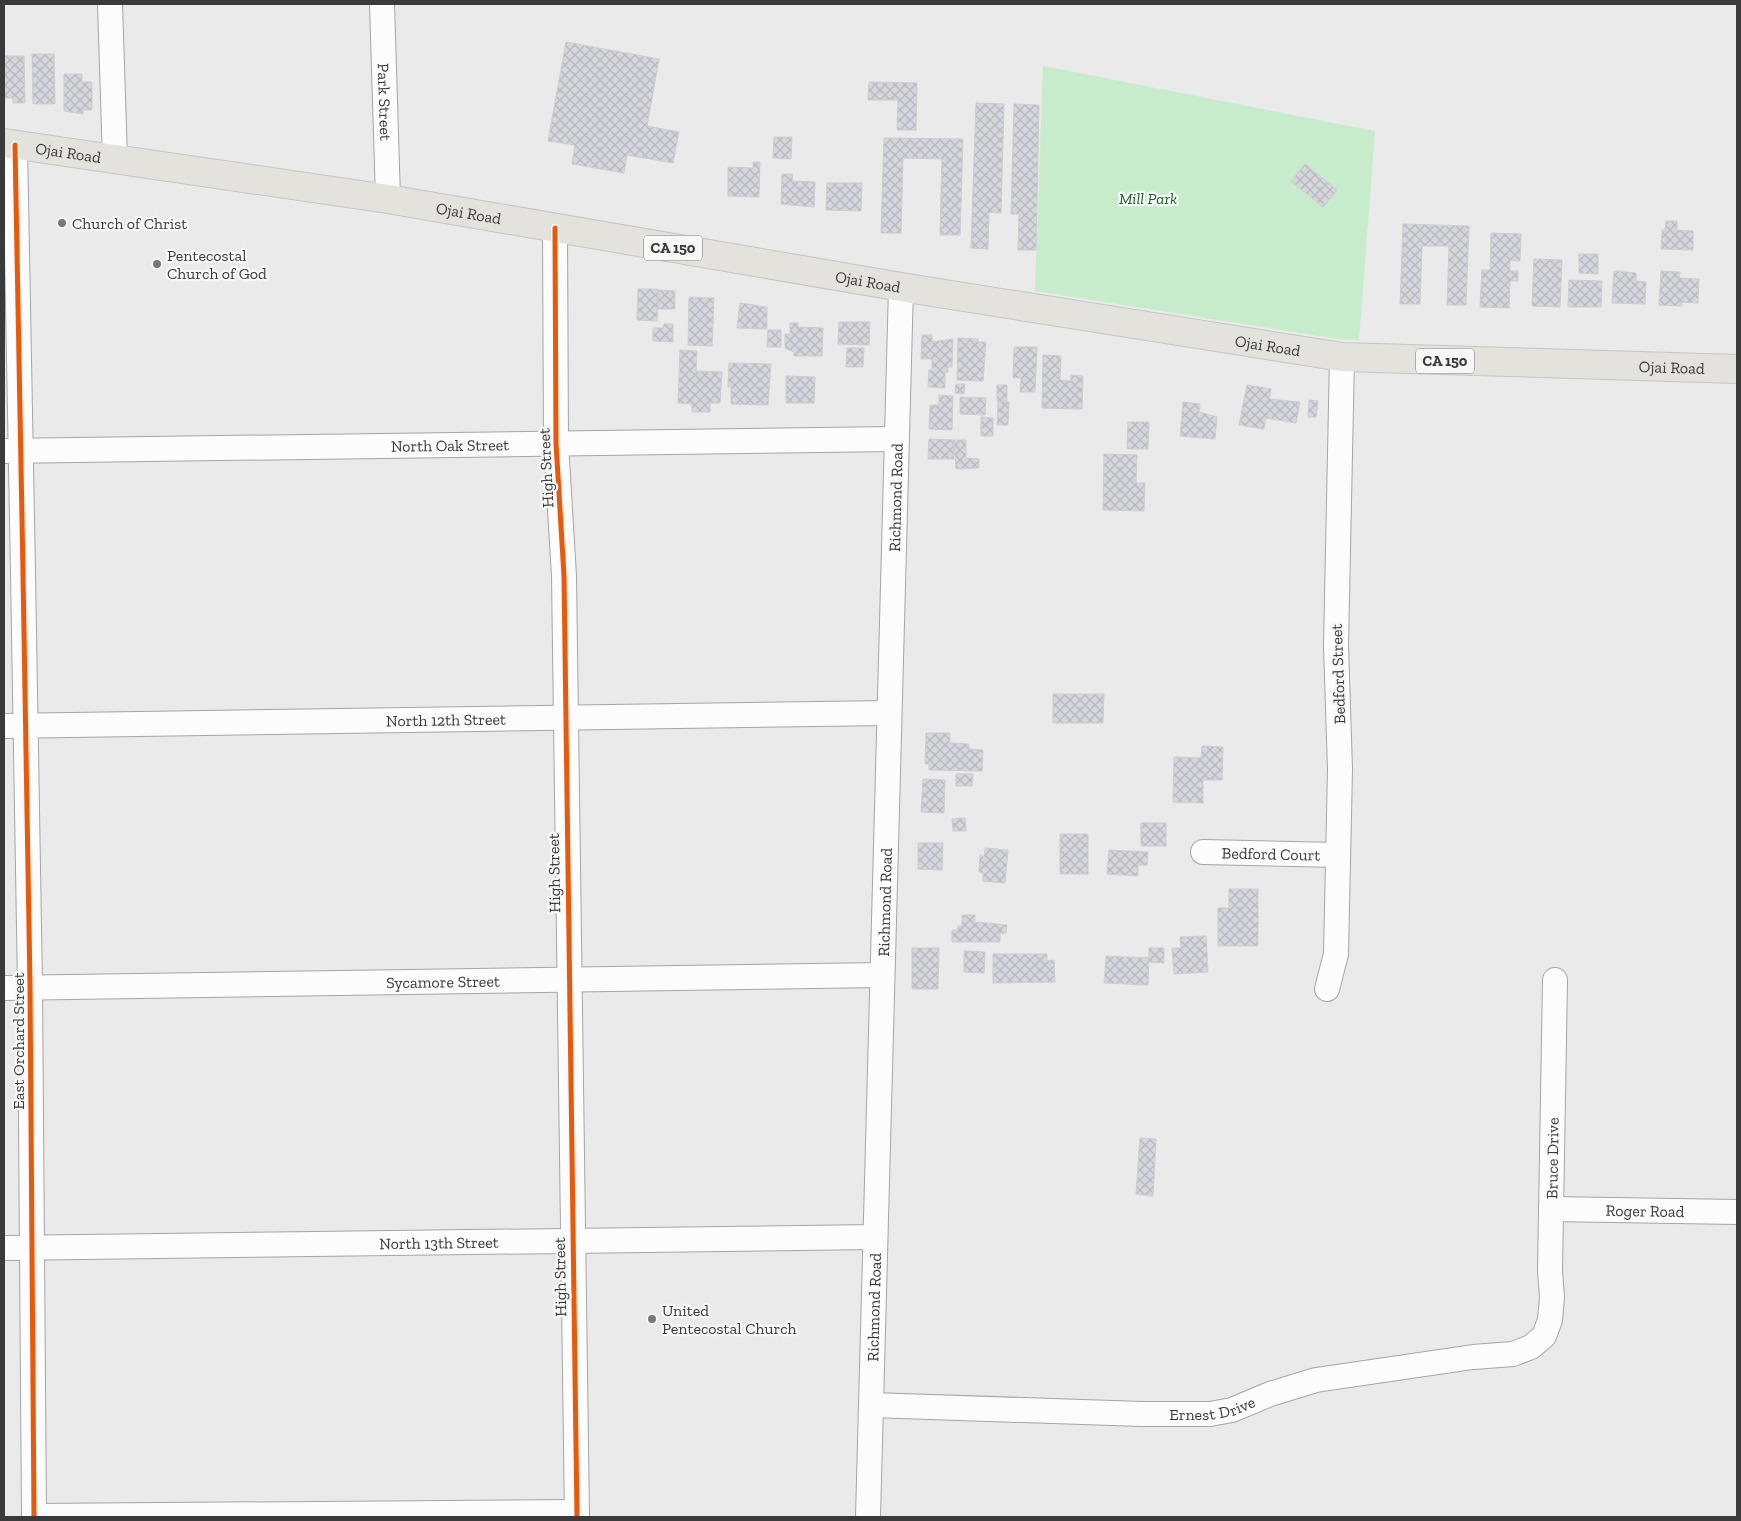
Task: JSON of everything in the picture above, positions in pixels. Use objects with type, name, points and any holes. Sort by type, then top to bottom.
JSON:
[{"type":"main road","name":"Ojai Road","points":[[9,144],[388,200],[901,287],[1342,357],[1737,369]]},
{"type":"street","points":[[110,4],[115,160]]},
{"type":"street","name":"Park Street","points":[[382,4],[388,200]]},
{"type":"street","name":"East Orchard Street","points":[[9,144],[15,726],[30,988],[32,1248],[30,1324],[34,1516]]},
{"type":"street","name":"High Street","points":[[555,228],[556,443],[564,576],[564,718],[577,1515]]},
{"type":"street","name":"Richmond Road","points":[[868,1517],[901,287]]},
{"type":"street","name":"Bedford Street","points":[[1327,989],[1336,954],[1340,769],[1336,646],[1342,357]]},
{"type":"street","name":"North Oak Street","points":[[12,451],[896,439]]},
{"type":"street","name":"North 12th Street","points":[[15,726],[889,713]]},
{"type":"street","name":"Bedford Court","points":[[1203,852],[1338,855]]},
{"type":"street","name":"Sycamore Street","points":[[4,988],[882,975]]},
{"type":"street","name":"Bruce Drive","points":[[1544,1336],[1550,1320],[1552,1297],[1550,1271],[1554,980]]},
{"type":"street","name":"Roger Road","points":[[1551,1209],[1737,1212]]},
{"type":"street","name":"North 13th Street","points":[[4,1248],[875,1237]]},
{"type":"street","name":"Ernest Drive","points":[[871,1405],[1142,1414],[1210,1414],[1232,1410],[1270,1394],[1316,1380],[1473,1357],[1513,1354],[1531,1347],[1544,1336]]},
{"type":"street","points":[[34,1516],[577,1515]]},
{"type":"green space","name":"Mill Park","points":[[1043,66],[1375,131],[1359,340],[1338,339],[1035,291]]},
{"type":"building","points":[[566,42],[659,59],[647,126],[679,132],[673,163],[627,155],[624,173],[572,164],[575,145],[548,141]]},
{"type":"building","points":[[32,54],[54,54],[55,104],[33,104]]},
{"type":"building","points":[[4,56],[24,56],[25,103],[13,103],[13,98],[4,98]]},
{"type":"building","points":[[64,74],[82,74],[82,82],[92,82],[92,110],[83,110],[83,114],[64,111]]},
{"type":"building","points":[[869,82],[917,83],[916,130],[897,130],[898,100],[868,100]]},
{"type":"building","points":[[976,103],[1004,104],[1001,213],[989,212],[988,249],[971,248]]},
{"type":"building","points":[[1014,104],[1039,105],[1036,250],[1018,250],[1019,214],[1011,214]]},
{"type":"building","points":[[774,137],[792,137],[791,159],[773,158]]},
{"type":"building","points":[[884,138],[963,139],[960,235],[940,235],[942,159],[903,158],[901,233],[881,233]]},
{"type":"building","points":[[753,162],[760,162],[759,197],[728,196],[728,167],[753,168]]},
{"type":"building","points":[[1305,164],[1337,190],[1323,207],[1291,181]]},
{"type":"building","points":[[782,174],[793,174],[792,181],[815,182],[814,207],[781,204]]},
{"type":"building","points":[[827,183],[862,183],[861,211],[826,210]]},
{"type":"building","points":[[1666,221],[1677,221],[1677,230],[1693,231],[1693,250],[1661,249],[1662,230],[1665,230]]},
{"type":"building","points":[[1403,224],[1469,226],[1466,305],[1447,305],[1449,246],[1422,246],[1420,304],[1400,304]]},
{"type":"building","points":[[1491,233],[1521,234],[1520,261],[1510,260],[1510,271],[1518,271],[1518,281],[1510,281],[1509,308],[1480,307],[1482,270],[1490,270]]},
{"type":"building","points":[[1579,254],[1598,254],[1598,274],[1579,273]]},
{"type":"building","points":[[1534,259],[1562,260],[1560,307],[1532,306]]},
{"type":"building","points":[[1614,271],[1636,273],[1636,281],[1646,282],[1645,304],[1612,303]]},
{"type":"building","points":[[1661,271],[1680,272],[1679,278],[1699,279],[1698,303],[1682,302],[1682,306],[1659,305]]},
{"type":"building","points":[[1569,280],[1602,281],[1601,307],[1568,307]]},
{"type":"building","points":[[638,289],[658,289],[657,321],[637,320]]},
{"type":"building","points":[[658,290],[675,291],[675,309],[658,309]]},
{"type":"building","points":[[689,297],[714,298],[712,346],[688,345]]},
{"type":"building","points":[[740,303],[767,307],[767,329],[737,328]]},
{"type":"building","points":[[839,322],[870,322],[869,345],[838,344]]},
{"type":"building","points":[[790,323],[798,323],[798,327],[823,328],[822,356],[794,356],[794,352],[785,348],[785,334],[790,334]]},
{"type":"building","points":[[664,324],[673,324],[673,342],[653,341],[653,328],[663,328]]},
{"type":"building","points":[[768,330],[781,330],[781,347],[767,347]]},
{"type":"building","points":[[922,335],[932,335],[932,342],[953,339],[952,367],[948,367],[948,372],[945,372],[945,388],[928,387],[929,370],[932,370],[932,359],[921,359]]},
{"type":"building","points":[[958,338],[978,339],[978,342],[986,342],[983,381],[957,380]]},
{"type":"building","points":[[1014,347],[1037,347],[1035,392],[1020,392],[1021,378],[1013,378]]},
{"type":"building","points":[[847,348],[864,348],[863,367],[846,367]]},
{"type":"building","points":[[680,350],[697,351],[696,371],[722,372],[720,403],[710,403],[710,412],[692,412],[692,404],[678,403]]},
{"type":"building","points":[[1043,355],[1061,356],[1060,380],[1071,381],[1071,375],[1083,376],[1082,409],[1042,408]]},
{"type":"building","points":[[729,363],[771,364],[768,405],[731,404],[731,387],[728,387]]},
{"type":"building","points":[[786,376],[815,377],[814,403],[786,403]]},
{"type":"building","points":[[956,384],[965,384],[964,394],[955,393]]},
{"type":"building","points":[[997,385],[1007,385],[1007,401],[997,401]]},
{"type":"building","points":[[1247,385],[1271,389],[1269,399],[1300,402],[1296,423],[1266,418],[1264,429],[1239,425]]},
{"type":"building","points":[[939,395],[953,396],[952,430],[929,429],[930,405],[939,405]]},
{"type":"building","points":[[960,397],[986,398],[985,415],[960,414]]},
{"type":"building","points":[[1309,400],[1318,401],[1316,417],[1308,417]]},
{"type":"building","points":[[998,401],[1009,402],[1008,425],[997,425]]},
{"type":"building","points":[[1183,402],[1200,404],[1199,412],[1217,417],[1215,439],[1180,436]]},
{"type":"building","points":[[981,417],[993,418],[993,436],[981,436]]},
{"type":"building","points":[[1128,422],[1149,422],[1148,449],[1127,449]]},
{"type":"building","points":[[929,439],[954,440],[954,459],[928,459]]},
{"type":"building","points":[[954,440],[966,440],[966,458],[979,459],[979,468],[956,469]]},
{"type":"building","points":[[1104,454],[1137,455],[1136,483],[1145,483],[1144,511],[1103,510]]},
{"type":"building","points":[[1053,694],[1104,694],[1103,723],[1053,723]]},
{"type":"building","points":[[926,733],[950,733],[950,743],[969,744],[969,749],[983,750],[982,771],[929,770],[929,764],[925,764]]},
{"type":"building","points":[[1202,746],[1223,747],[1222,780],[1203,780],[1203,803],[1173,802],[1174,757],[1201,758]]},
{"type":"building","points":[[956,774],[973,774],[972,786],[956,786]]},
{"type":"building","points":[[923,779],[945,780],[944,813],[921,812]]},
{"type":"building","points":[[965,818],[966,831],[953,831],[952,819]]},
{"type":"building","points":[[1141,823],[1166,823],[1166,846],[1141,846]]},
{"type":"building","points":[[1060,834],[1088,834],[1088,874],[1060,874]]},
{"type":"building","points":[[918,843],[943,843],[942,870],[918,869]]},
{"type":"building","points":[[985,848],[1008,850],[1005,883],[983,881],[983,873],[979,872],[980,855],[984,857]]},
{"type":"building","points":[[1109,850],[1148,852],[1147,865],[1138,865],[1138,876],[1107,874]]},
{"type":"building","points":[[1229,889],[1258,889],[1258,946],[1218,946],[1218,908],[1229,908]]},
{"type":"building","points":[[962,915],[975,915],[975,922],[1007,925],[1006,933],[1000,933],[1000,942],[952,942],[952,930],[958,930],[958,926],[962,926]]},
{"type":"building","points":[[1206,936],[1208,972],[1174,974],[1172,948],[1181,948],[1180,937]]},
{"type":"building","points":[[912,948],[939,948],[938,989],[912,989]]},
{"type":"building","points":[[1149,948],[1164,948],[1164,963],[1149,962]]},
{"type":"building","points":[[964,951],[985,952],[984,973],[964,972]]},
{"type":"building","points":[[993,954],[1047,954],[1047,961],[1054,960],[1055,982],[993,983]]},
{"type":"building","points":[[1106,956],[1149,958],[1148,985],[1104,983]]},
{"type":"building","points":[[1140,1138],[1156,1139],[1153,1196],[1136,1194]]},
{"type":"cycle path","points":[[15,145],[29,881],[34,1517]]},
{"type":"cycle path","points":[[555,228],[556,443],[564,576],[577,1517]]},
{"type":"place","name":"Church of Christ","points":[[62,223]]},
{"type":"place","name":"Pentecostal Church of God","points":[[157,264]]},
{"type":"place","name":"United Pentecostal Church","points":[[652,1319]]}]
